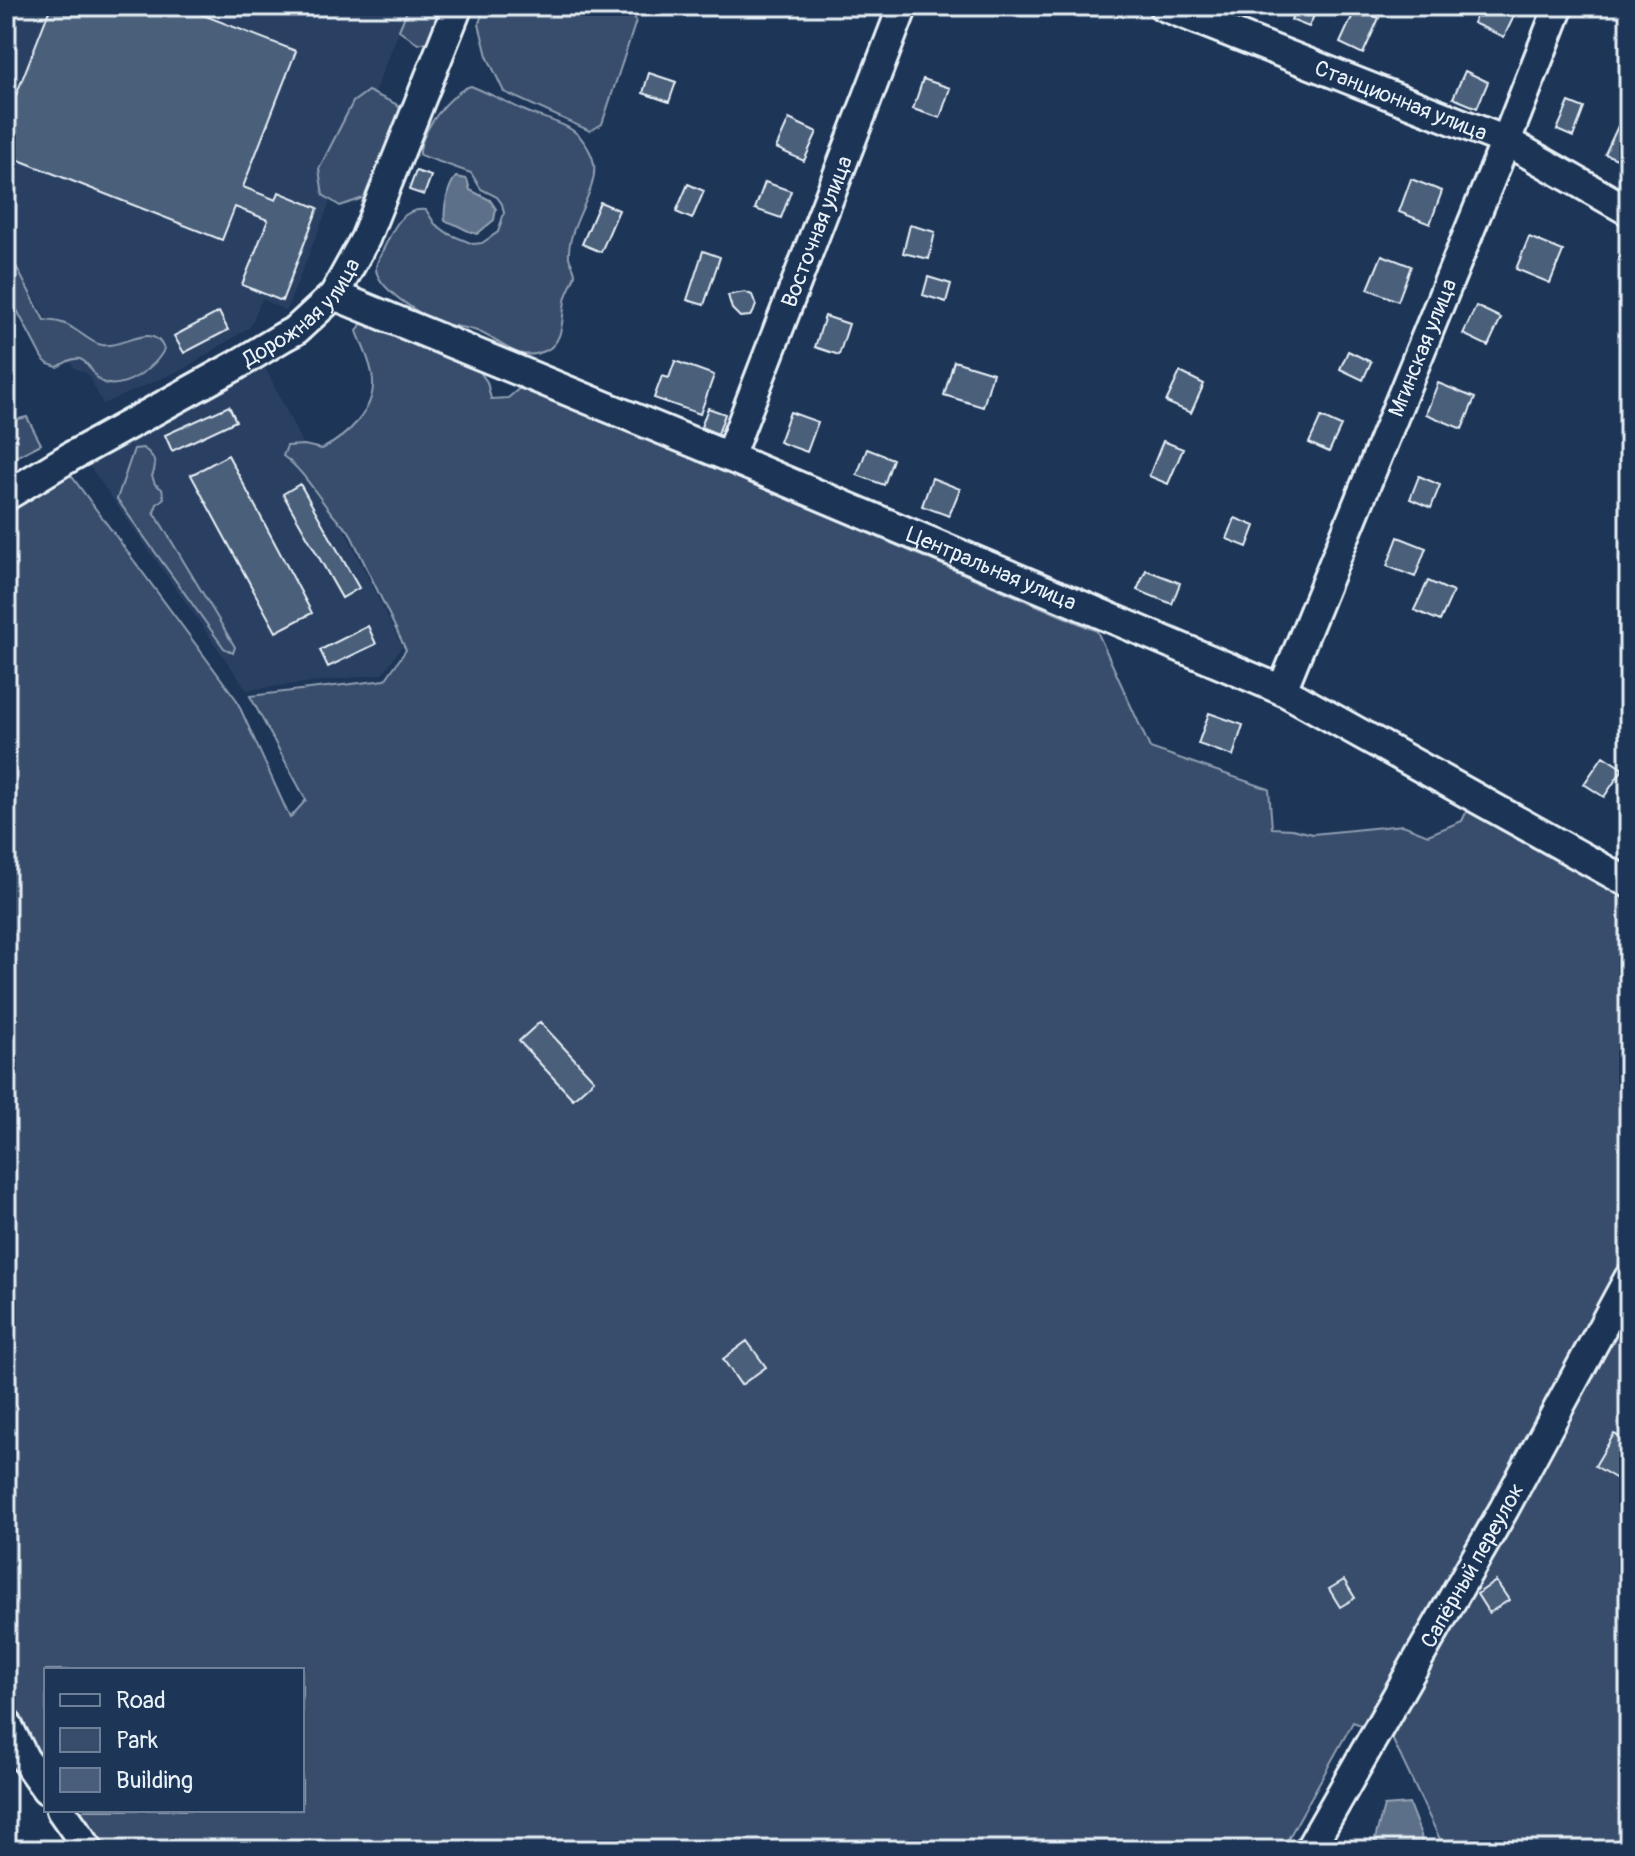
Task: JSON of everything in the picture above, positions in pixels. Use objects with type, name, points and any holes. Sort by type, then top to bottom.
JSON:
[{"type":"street","name":"Дорожная улица","points":[[6,496],[296,330],[334,295],[365,239],[458,6]]},
{"type":"street","name":"Восточная улица","points":[[729,457],[903,6]]},
{"type":"street","name":"Станционная улица","points":[[1163,6],[1506,141],[1629,211]]},
{"type":"street","name":"Мгинская улица","points":[[1282,690],[1559,6]]},
{"type":"street","name":"Центральная улица","points":[[334,295],[1282,690],[1629,883]]},
{"type":"street","name":"Сапёрный переулок","points":[[1309,1850],[1504,1509],[1629,1278]]},
{"type":"street","points":[[6,1722],[24,1758],[44,1786]]},
{"type":"street","points":[[62,1812],[89,1850]]},
{"type":"shaded area","points":[[6,6],[409,6],[286,311],[262,299],[250,327],[185,368],[103,404],[88,374],[74,368],[6,246]]},
{"type":"shaded area","points":[[456,177],[467,179],[470,190],[490,200],[496,209],[494,220],[477,234],[445,221],[447,198]]},
{"type":"shaded area","points":[[265,367],[402,647],[382,674],[247,690],[86,461]]},
{"type":"shaded area","points":[[1409,1804],[1421,1835],[1423,1850],[1372,1850],[1384,1806]]},
{"type":"green space","points":[[409,6],[444,6],[430,41],[418,44],[399,30]]},
{"type":"green space","points":[[484,6],[629,6],[636,21],[602,124],[590,131],[504,92],[487,56],[479,24]]},
{"type":"green space","points":[[471,86],[572,130],[586,144],[593,161],[592,186],[570,245],[569,257],[575,274],[566,297],[560,334],[552,347],[534,354],[516,352],[474,330],[430,318],[391,292],[378,276],[376,268],[393,229],[410,212],[426,210],[435,224],[473,244],[482,243],[498,232],[504,213],[497,197],[481,189],[471,173],[420,155],[424,136],[437,114],[454,96]]},
{"type":"green space","points":[[368,91],[396,104],[405,114],[366,197],[340,206],[323,195],[319,169],[353,102]]},
{"type":"green space","points":[[6,247],[44,320],[67,325],[102,345],[152,337],[164,349],[160,356],[147,370],[119,384],[102,382],[80,359],[57,367],[48,364],[6,289]]},
{"type":"green space","points":[[366,316],[478,369],[487,382],[491,399],[508,398],[521,387],[538,387],[556,400],[1097,631],[1150,748],[1269,789],[1272,828],[1313,834],[1403,825],[1428,835],[1462,821],[1472,800],[1629,894],[1629,1850],[1445,1850],[1391,1736],[1353,1722],[1282,1850],[106,1850],[79,1812],[304,1812],[304,1668],[44,1668],[44,1762],[6,1694],[6,509],[70,474],[236,699],[290,818],[306,800],[250,696],[385,680],[406,650],[349,531],[331,513],[301,472],[283,456],[287,446],[304,445],[322,449],[350,430],[364,412],[373,380],[357,331]]},
{"type":"green space","points":[[27,417],[41,444],[6,462],[6,422]]},
{"type":"green space","points":[[143,448],[154,460],[152,476],[155,484],[162,489],[164,498],[154,512],[235,647],[233,653],[224,648],[117,499],[134,449]]},
{"type":"building","points":[[51,6],[180,6],[296,51],[243,187],[276,200],[279,192],[318,208],[282,301],[242,285],[268,220],[235,207],[222,240],[6,155],[6,121]]},
{"type":"building","points":[[1296,6],[1318,6],[1309,27],[1291,20]]},
{"type":"building","points":[[1480,6],[1497,6],[1515,14],[1504,37],[1473,23]]},
{"type":"building","points":[[1356,8],[1379,18],[1363,54],[1340,43]]},
{"type":"building","points":[[1465,71],[1488,82],[1477,108],[1453,98]]},
{"type":"building","points":[[649,73],[676,82],[669,102],[643,93]]},
{"type":"building","points":[[923,79],[950,88],[940,118],[913,109]]},
{"type":"building","points":[[1569,102],[1584,108],[1573,137],[1557,130]]},
{"type":"building","points":[[789,119],[817,132],[804,161],[776,148]]},
{"type":"building","points":[[1618,126],[1629,131],[1629,164],[1605,154]]},
{"type":"building","points":[[416,171],[431,176],[424,195],[409,190]]},
{"type":"building","points":[[1411,179],[1442,191],[1430,224],[1399,212]]},
{"type":"building","points":[[765,182],[791,191],[781,218],[755,209]]},
{"type":"building","points":[[688,184],[704,191],[692,219],[676,212]]},
{"type":"building","points":[[600,202],[619,210],[601,252],[582,244]]},
{"type":"building","points":[[910,225],[935,232],[929,259],[903,253]]},
{"type":"building","points":[[1529,237],[1563,251],[1550,283],[1516,269]]},
{"type":"building","points":[[703,251],[720,257],[704,305],[687,300]]},
{"type":"building","points":[[1382,255],[1411,266],[1398,301],[1368,289]]},
{"type":"building","points":[[928,277],[951,284],[946,302],[923,295]]},
{"type":"building","points":[[745,292],[752,295],[756,305],[750,316],[740,317],[732,309],[728,295]]},
{"type":"building","points":[[1476,306],[1501,318],[1488,346],[1463,334]]},
{"type":"building","points":[[219,312],[228,330],[184,353],[174,336]]},
{"type":"building","points":[[825,316],[849,324],[839,355],[815,347]]},
{"type":"building","points":[[1348,351],[1371,362],[1363,380],[1340,369]]},
{"type":"building","points":[[675,361],[714,375],[700,414],[654,398],[662,376],[669,378]]},
{"type":"building","points":[[954,361],[993,373],[983,407],[944,395]]},
{"type":"building","points":[[1180,372],[1204,384],[1191,413],[1166,402]]},
{"type":"building","points":[[1438,383],[1475,398],[1462,429],[1426,414]]},
{"type":"building","points":[[229,406],[236,421],[172,451],[165,435]]},
{"type":"building","points":[[708,408],[725,414],[718,434],[701,427]]},
{"type":"building","points":[[790,412],[818,422],[807,452],[779,442]]},
{"type":"building","points":[[1321,417],[1341,426],[1329,452],[1309,443]]},
{"type":"building","points":[[1163,441],[1183,449],[1168,484],[1149,476]]},
{"type":"building","points":[[867,449],[893,459],[884,485],[857,475]]},
{"type":"building","points":[[228,455],[312,613],[276,632],[191,475]]},
{"type":"building","points":[[1419,476],[1440,485],[1431,508],[1410,499]]},
{"type":"building","points":[[932,478],[960,489],[949,516],[922,506]]},
{"type":"building","points":[[300,484],[359,588],[342,598],[283,494]]},
{"type":"building","points":[[1235,518],[1255,526],[1247,547],[1227,539]]},
{"type":"building","points":[[1398,537],[1426,548],[1415,577],[1387,566]]},
{"type":"building","points":[[1146,570],[1180,583],[1172,604],[1137,590]]},
{"type":"building","points":[[1428,581],[1453,592],[1440,621],[1414,610]]},
{"type":"building","points":[[368,626],[376,644],[328,667],[320,650]]},
{"type":"building","points":[[1209,713],[1243,725],[1233,756],[1198,744]]},
{"type":"building","points":[[1603,756],[1623,769],[1604,797],[1584,784]]},
{"type":"building","points":[[540,1022],[594,1080],[573,1099],[519,1041]]},
{"type":"building","points":[[747,1341],[766,1367],[741,1385],[723,1359]]},
{"type":"building","points":[[1614,1434],[1629,1442],[1629,1459],[1617,1479],[1595,1466]]},
{"type":"building","points":[[1344,1580],[1355,1598],[1340,1607],[1329,1589]]},
{"type":"building","points":[[1496,1581],[1509,1600],[1489,1613],[1477,1594]]}]
